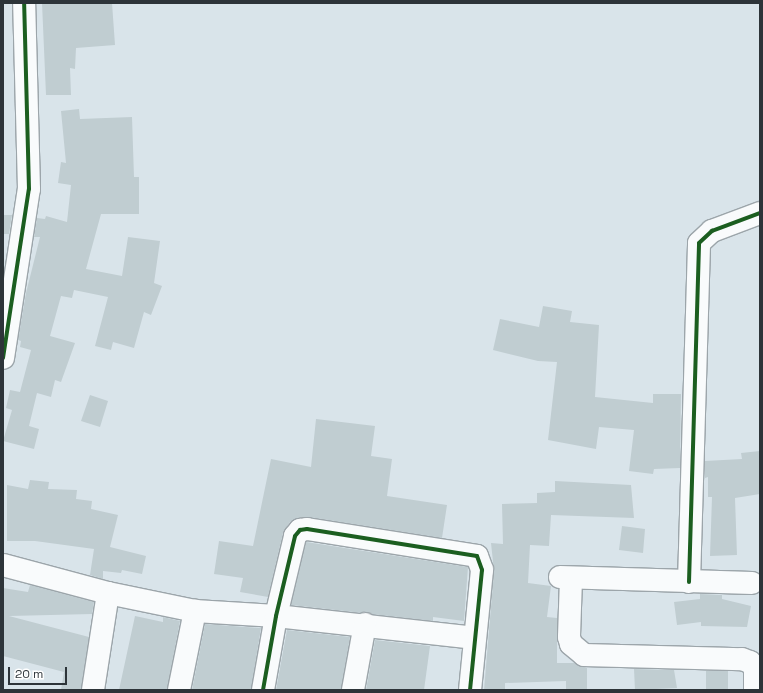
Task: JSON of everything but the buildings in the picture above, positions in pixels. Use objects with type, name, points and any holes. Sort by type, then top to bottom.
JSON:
[{"type":"street","points":[[3,358],[30,189],[24,3]]},
{"type":"street","points":[[689,582],[699,242],[712,230],[760,213]]},
{"type":"street","points":[[264,690],[276,616],[295,536],[300,530],[307,529],[477,556],[482,570],[470,690]]},
{"type":"street","points":[[3,565],[108,593],[195,611],[365,624],[474,638]]},
{"type":"street","points":[[752,582],[689,582],[566,578],[569,637],[571,644],[584,655],[742,659],[750,662],[755,668],[755,690]]},
{"type":"street","points":[[93,690],[108,593]]},
{"type":"street","points":[[179,690],[195,611]]},
{"type":"street","points":[[353,690],[365,624]]},
{"type":"cycle path","points":[[3,358],[29,189],[24,3]]},
{"type":"cycle path","points":[[689,582],[699,243],[712,231],[760,213]]},
{"type":"cycle path","points":[[263,690],[276,616],[295,536],[300,530],[307,529],[477,556],[482,570],[470,690]]}]
